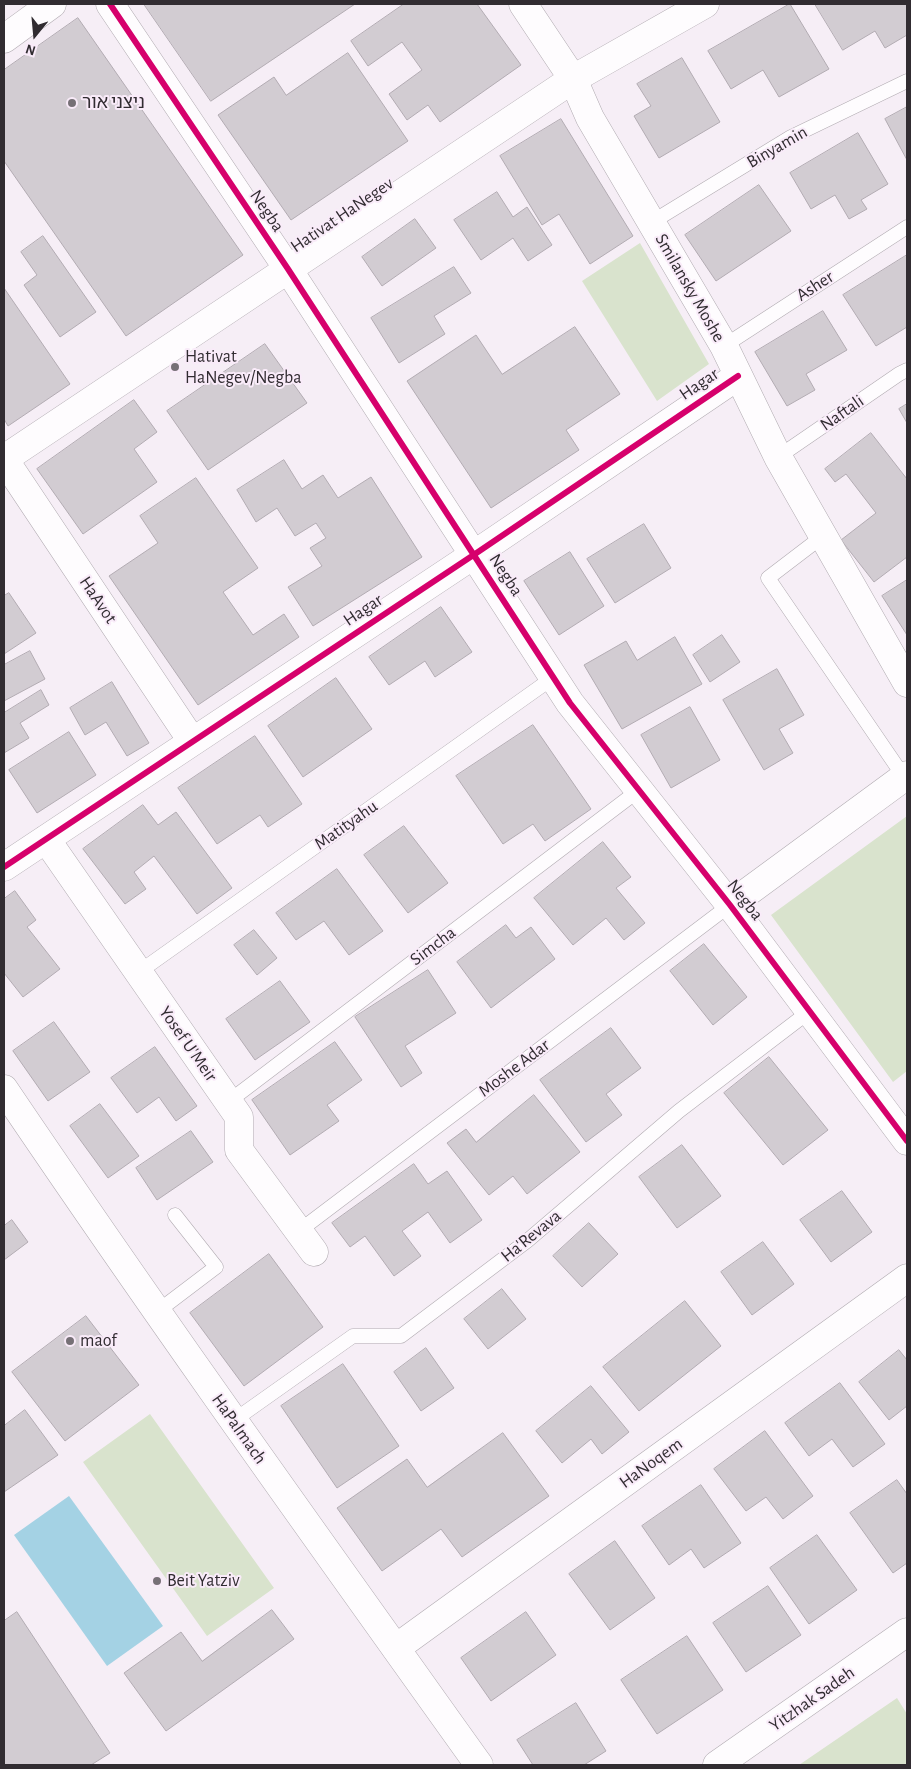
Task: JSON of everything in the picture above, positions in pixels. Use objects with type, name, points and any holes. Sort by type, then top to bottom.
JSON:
[{"type":"street","points":[[4,39],[52,4]]},
{"type":"street","name":"Negba","points":[[110,4],[288,269],[475,554],[570,703],[730,905],[907,1141]]},
{"type":"street","name":"Smilansky Moshe","points":[[523,4],[573,79],[590,118],[724,346],[778,457],[907,683]]},
{"type":"street","name":"Hativat HaNegev","points":[[4,459],[573,79],[704,4]]},
{"type":"street","name":"Hagar","points":[[4,867],[475,554],[738,376]]},
{"type":"street","name":"HaAvot","points":[[4,459],[192,741]]},
{"type":"street","points":[[730,905],[906,776]]},
{"type":"street","name":"Yosef U'Meir","points":[[46,839],[239,1117],[239,1150],[306,1241]]},
{"type":"street","name":"HaPalmach","points":[[4,1089],[106,1240],[158,1311],[233,1422],[479,1765]]},
{"type":"street","name":"HaNoqem","points":[[396,1648],[907,1278]]},
{"type":"street","name":"Yitzhak Sadeh","points":[[717,1765],[907,1632]]},
{"type":"lane","name":"Binyamin","points":[[652,222],[791,137],[907,81]]},
{"type":"lane","name":"Asher","points":[[724,346],[907,227]]},
{"type":"lane","name":"Naftali","points":[[778,457],[907,370]]},
{"type":"lane","points":[[824,536],[768,578],[906,776]]},
{"type":"lane","name":"Matityahu","points":[[139,972],[554,677]]},
{"type":"lane","name":"Simcha","points":[[228,1102],[638,790]]},
{"type":"lane","name":"Moshe Adar","points":[[306,1241],[730,905]]},
{"type":"lane","name":"Ha'Revava","points":[[233,1422],[353,1336],[401,1336],[527,1241],[679,1111],[810,1010]]},
{"type":"lane","points":[[158,1311],[216,1267],[175,1215]]},
{"type":"green space","points":[[640,243],[709,364],[657,401],[582,281]]},
{"type":"green space","points":[[907,816],[907,1071],[893,1082],[771,915]]},
{"type":"green space","points":[[150,1414],[274,1588],[207,1636],[83,1462]]},
{"type":"green space","points":[[897,1698],[907,1714],[907,1765],[799,1765]]},
{"type":"water","points":[[69,1496],[163,1626],[107,1666],[14,1535]]},
{"type":"building","points":[[144,4],[355,4],[211,101]]},
{"type":"building","points":[[404,4],[477,4],[521,65],[440,122],[428,105],[407,120],[389,94],[422,70],[402,42],[368,66],[351,41]]},
{"type":"building","points":[[790,4],[829,69],[779,97],[763,70],[731,89],[708,51]]},
{"type":"building","points":[[815,4],[907,4],[907,35],[885,48],[875,31],[843,50]]},
{"type":"building","points":[[78,18],[243,255],[126,336],[4,161],[4,70]]},
{"type":"building","points":[[348,53],[408,141],[291,220],[218,115],[274,77],[286,95]]},
{"type":"building","points":[[682,58],[720,122],[659,158],[634,116],[651,106],[637,84]]},
{"type":"building","points":[[907,107],[907,160],[885,119]]},
{"type":"building","points":[[561,119],[633,236],[590,264],[559,214],[542,225],[500,156]]},
{"type":"building","points":[[858,133],[888,184],[861,200],[867,209],[849,219],[835,195],[811,209],[790,173]]},
{"type":"building","points":[[759,185],[791,231],[716,281],[685,235]]},
{"type":"building","points":[[497,192],[513,217],[527,207],[552,245],[528,261],[513,238],[481,260],[454,220]]},
{"type":"building","points":[[415,219],[436,248],[382,286],[362,257]]},
{"type":"building","points":[[43,236],[96,312],[60,337],[24,285],[37,275],[21,252]]},
{"type":"building","points":[[907,255],[907,327],[876,346],[843,295]]},
{"type":"building","points":[[454,267],[471,293],[434,316],[445,334],[399,363],[371,318]]},
{"type":"building","points":[[4,288],[70,384],[8,426],[4,419]]},
{"type":"building","points":[[823,311],[847,350],[806,374],[815,390],[787,406],[755,352]]},
{"type":"building","points":[[575,327],[620,394],[566,430],[579,450],[491,508],[407,381],[476,335],[502,374]]},
{"type":"building","points":[[265,344],[307,403],[208,470],[167,411]]},
{"type":"building","points":[[134,400],[157,432],[134,449],[157,482],[83,534],[37,469]]},
{"type":"building","points":[[907,404],[907,423],[899,409]]},
{"type":"building","points":[[871,433],[907,479],[907,557],[874,582],[841,540],[876,513],[846,474],[835,482],[825,469]]},
{"type":"building","points":[[284,460],[302,489],[323,475],[338,498],[371,477],[422,557],[313,626],[288,587],[322,566],[310,548],[326,538],[316,523],[295,536],[277,508],[256,522],[237,490]]},
{"type":"building","points":[[196,478],[258,568],[223,592],[253,635],[284,614],[299,637],[198,705],[109,576],[158,543],[140,516]]},
{"type":"building","points":[[644,524],[671,568],[615,603],[587,559]]},
{"type":"building","points":[[570,552],[604,606],[559,635],[524,581]]},
{"type":"building","points":[[907,580],[907,635],[882,596]]},
{"type":"building","points":[[9,593],[36,633],[4,654],[4,596]]},
{"type":"building","points":[[441,607],[472,652],[435,677],[425,661],[389,685],[369,657]]},
{"type":"building","points":[[722,635],[740,662],[710,682],[693,655]]},
{"type":"building","points":[[675,637],[702,684],[622,729],[584,665],[626,641],[637,660]]},
{"type":"building","points":[[30,651],[45,679],[4,701],[4,665]]},
{"type":"building","points":[[777,669],[804,715],[779,729],[793,753],[764,770],[723,700]]},
{"type":"building","points":[[336,678],[372,729],[303,777],[268,726]]},
{"type":"building","points":[[112,682],[149,743],[127,756],[106,722],[85,735],[70,708]]},
{"type":"building","points":[[41,690],[49,705],[20,723],[29,738],[4,753],[4,713]]},
{"type":"building","points":[[690,707],[720,760],[671,788],[641,735]]},
{"type":"building","points":[[533,725],[591,809],[545,841],[533,824],[503,844],[456,776]]},
{"type":"building","points":[[69,732],[96,775],[37,813],[9,770]]},
{"type":"building","points":[[255,736],[302,804],[268,827],[260,815],[217,844],[178,788]]},
{"type":"building","points":[[143,805],[158,825],[176,812],[232,888],[197,914],[154,856],[134,872],[146,889],[125,904],[83,849]]},
{"type":"building","points":[[404,826],[448,883],[408,913],[364,855]]},
{"type":"building","points":[[603,842],[631,877],[616,888],[645,923],[624,940],[606,918],[573,945],[534,898]]},
{"type":"building","points":[[337,869],[383,931],[349,955],[324,921],[296,940],[276,913]]},
{"type":"building","points":[[15,891],[36,920],[27,927],[60,969],[23,997],[4,973],[4,899]]},
{"type":"building","points":[[506,925],[516,938],[531,927],[555,959],[491,1008],[457,962]]},
{"type":"building","points":[[254,930],[277,958],[257,975],[234,945]]},
{"type":"building","points":[[704,944],[747,997],[713,1025],[670,971]]},
{"type":"building","points":[[428,970],[456,1013],[405,1046],[422,1073],[401,1087],[355,1017]]},
{"type":"building","points":[[280,981],[310,1022],[255,1060],[226,1019]]},
{"type":"building","points":[[54,1022],[90,1072],[48,1101],[13,1051]]},
{"type":"building","points":[[611,1028],[641,1068],[606,1094],[622,1115],[586,1142],[540,1080]]},
{"type":"building","points":[[335,1042],[362,1080],[327,1105],[339,1121],[290,1155],[252,1100]]},
{"type":"building","points":[[155,1047],[197,1106],[176,1121],[159,1097],[137,1113],[111,1078]]},
{"type":"building","points":[[769,1057],[828,1130],[783,1165],[724,1093]]},
{"type":"building","points":[[534,1095],[580,1152],[527,1194],[513,1176],[489,1195],[447,1143],[466,1129],[476,1142]]},
{"type":"building","points":[[100,1104],[139,1156],[108,1178],[70,1126]]},
{"type":"building","points":[[191,1131],[213,1162],[157,1200],[136,1168]]},
{"type":"building","points":[[682,1145],[721,1196],[677,1228],[639,1177]]},
{"type":"building","points":[[414,1164],[428,1184],[447,1171],[482,1220],[450,1243],[428,1212],[402,1231],[421,1256],[394,1276],[365,1236],[350,1247],[332,1223]]},
{"type":"building","points":[[842,1191],[872,1232],[831,1262],[800,1220]]},
{"type":"building","points":[[12,1220],[28,1242],[4,1260],[4,1226]]},
{"type":"building","points":[[589,1223],[618,1254],[582,1287],[553,1256]]},
{"type":"building","points":[[763,1242],[794,1284],[752,1315],[721,1272]]},
{"type":"building","points":[[269,1254],[323,1327],[244,1386],[190,1313]]},
{"type":"building","points":[[502,1289],[526,1319],[488,1349],[464,1319]]},
{"type":"building","points":[[685,1301],[721,1346],[639,1411],[603,1367]]},
{"type":"building","points":[[86,1316],[139,1385],[65,1441],[12,1372]]},
{"type":"building","points":[[426,1348],[454,1388],[421,1411],[394,1372]]},
{"type":"building","points":[[899,1350],[907,1360],[907,1406],[889,1420],[859,1382]]},
{"type":"building","points":[[343,1364],[399,1446],[337,1488],[281,1406]]},
{"type":"building","points":[[840,1383],[885,1444],[853,1467],[832,1439],[809,1456],[785,1423]]},
{"type":"building","points":[[591,1386],[629,1432],[602,1454],[591,1439],[562,1463],[536,1431]]},
{"type":"building","points":[[25,1410],[58,1455],[4,1492],[4,1426]]},
{"type":"building","points":[[765,1431],[813,1496],[783,1519],[766,1497],[746,1511],[714,1469]]},
{"type":"building","points":[[503,1433],[549,1496],[462,1557],[441,1529],[382,1571],[337,1508],[407,1459],[427,1487]]},
{"type":"building","points":[[897,1480],[907,1494],[907,1563],[893,1573],[850,1513]]},
{"type":"building","points":[[701,1485],[741,1543],[704,1568],[691,1549],[669,1565],[642,1526]]},
{"type":"building","points":[[817,1535],[857,1590],[809,1624],[770,1568]]},
{"type":"building","points":[[615,1541],[655,1598],[610,1630],[569,1574]]},
{"type":"building","points":[[768,1586],[801,1635],[746,1672],[713,1623]]},
{"type":"building","points":[[272,1610],[294,1639],[166,1731],[124,1673],[181,1632],[202,1661]]},
{"type":"building","points":[[17,1612],[110,1753],[91,1765],[4,1765],[4,1621]]},
{"type":"building","points":[[526,1612],[556,1655],[491,1701],[461,1658]]},
{"type":"building","points":[[687,1636],[723,1690],[657,1734],[621,1680]]},
{"type":"building","points":[[576,1703],[606,1751],[584,1765],[533,1765],[517,1740]]},
{"type":"cycle path","points":[[110,4],[288,269],[570,703],[730,905],[907,1141]]},
{"type":"cycle path","points":[[4,867],[475,554],[738,376]]},
{"type":"place","name":"ניצני אור","points":[[72,103]]},
{"type":"place","name":"Hativat HaNegev/Negba","points":[[175,367]]},
{"type":"place","name":"maof","points":[[70,1341]]},
{"type":"place","name":"Beit Yatziv","points":[[157,1581]]}]
